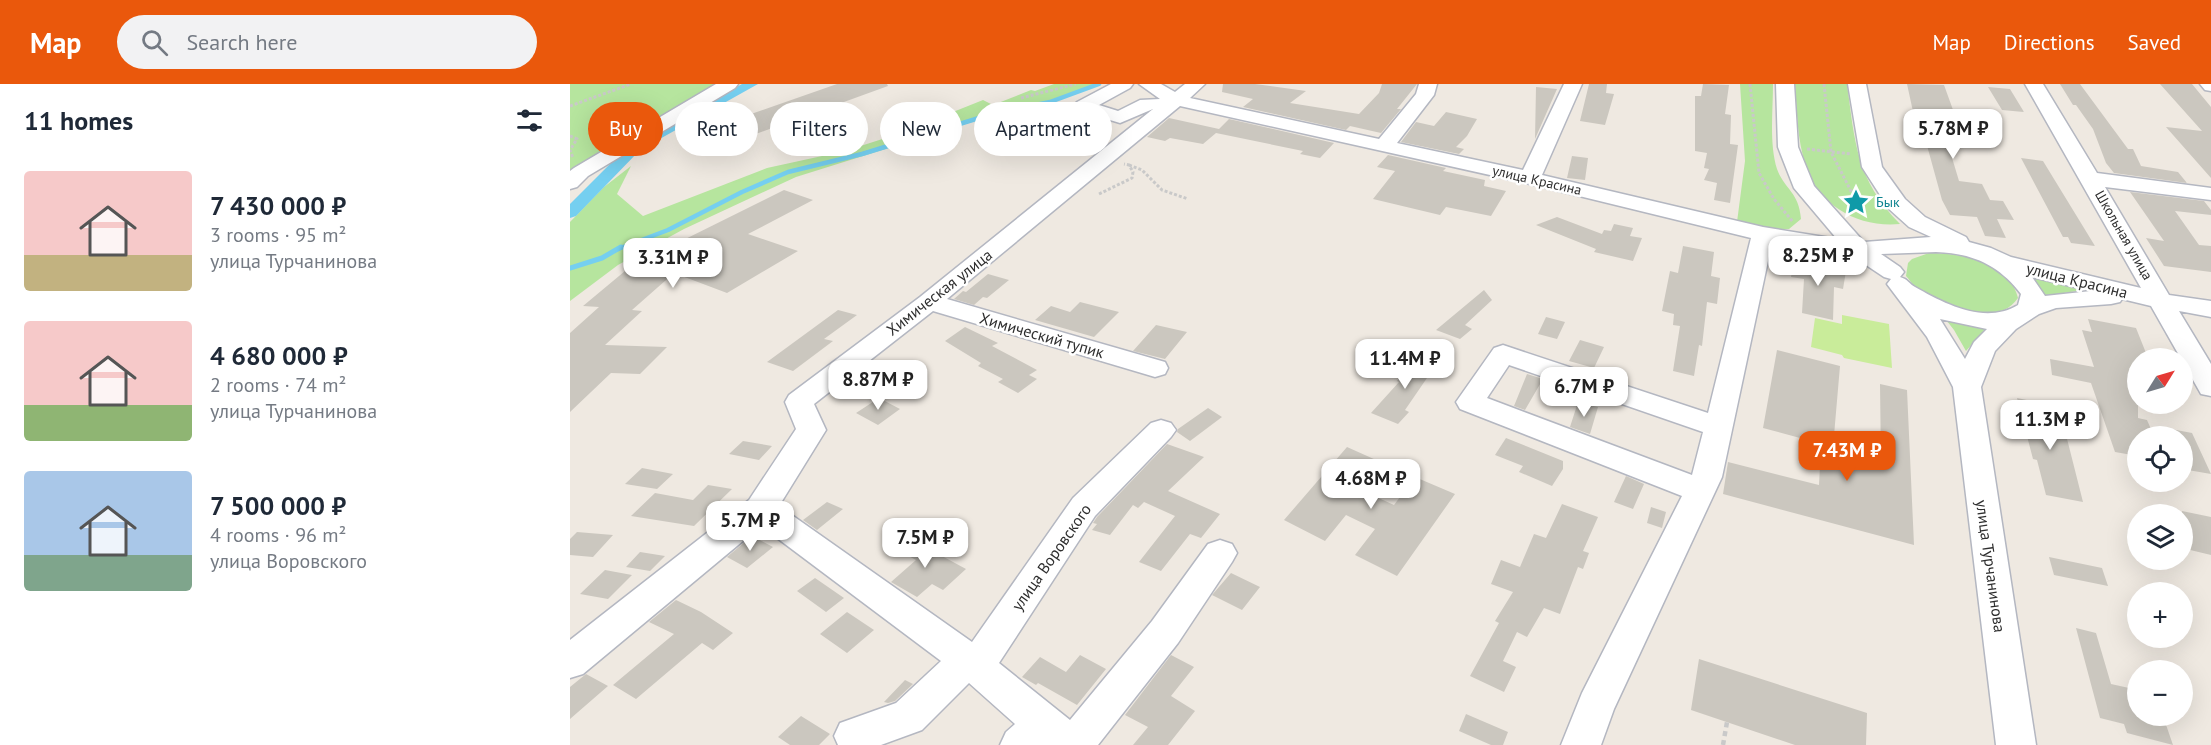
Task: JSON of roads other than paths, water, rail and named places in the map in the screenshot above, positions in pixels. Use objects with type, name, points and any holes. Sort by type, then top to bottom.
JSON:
[{"type":"street","points":[[570,183],[581,172],[729,84]]},
{"type":"street","points":[[1124,84],[1083,106],[1120,117],[1143,106],[1160,104],[1186,92]]},
{"type":"street","name":"улица Красина","points":[[1148,84],[1186,92],[1384,146],[1530,178],[1763,234],[1858,249],[1932,244]]},
{"type":"street","points":[[1384,146],[1425,95],[1428,84]]},
{"type":"street","points":[[1530,178],[1573,84]]},
{"type":"street","name":"улица Турчанинова","points":[[1785,84],[1788,147],[1804,188],[1858,249],[1895,278],[1939,334],[1967,387],[2016,745]]},
{"type":"street","points":[[1857,84],[1872,167],[1897,204],[1917,222],[2004,263],[2025,282],[2033,294],[2024,313],[2007,323],[1983,348],[1967,387]]},
{"type":"street","name":"Школьная улица","points":[[2034,84],[2091,179],[2156,300],[2211,387]]},
{"type":"street","name":"Химическая улица","points":[[570,662],[760,509],[811,430],[799,402],[929,302],[1186,92]]},
{"type":"street","points":[[1107,93],[1143,106]]},
{"type":"street","points":[[2091,179],[2211,194]]},
{"type":"street","points":[[1581,745],[1596,706],[1707,477],[1763,234]]},
{"type":"street","points":[[1979,252],[1956,246],[1932,244],[1902,251],[1894,258],[1895,278],[1934,307],[1962,316],[1987,321],[2024,313]]},
{"type":"street","name":"улица Красина","points":[[2004,263],[2156,300],[2211,309]]},
{"type":"street","name":"улица Красина","points":[[2024,313],[2053,301],[2090,297],[2156,300]]},
{"type":"street","name":"Химический тупик","points":[[929,302],[1155,368]]},
{"type":"street","points":[[1700,490],[1470,402],[1503,354],[1718,427]]},
{"type":"street","name":"улица Воровского","points":[[854,736],[908,717],[972,664],[1083,507],[1161,430]]},
{"type":"street","points":[[760,509],[972,664],[1052,740],[1165,632],[1220,553]]},
{"type":"waterway","points":[[570,213],[635,147],[752,84]]},
{"type":"waterway","points":[[618,249],[668,230],[742,192],[788,172],[862,154],[992,114],[1050,102],[1099,84]]},
{"type":"waterway","points":[[570,268],[602,258],[621,247]]},
{"type":"place","name":"Бык","points":[[1856,202]]}]
